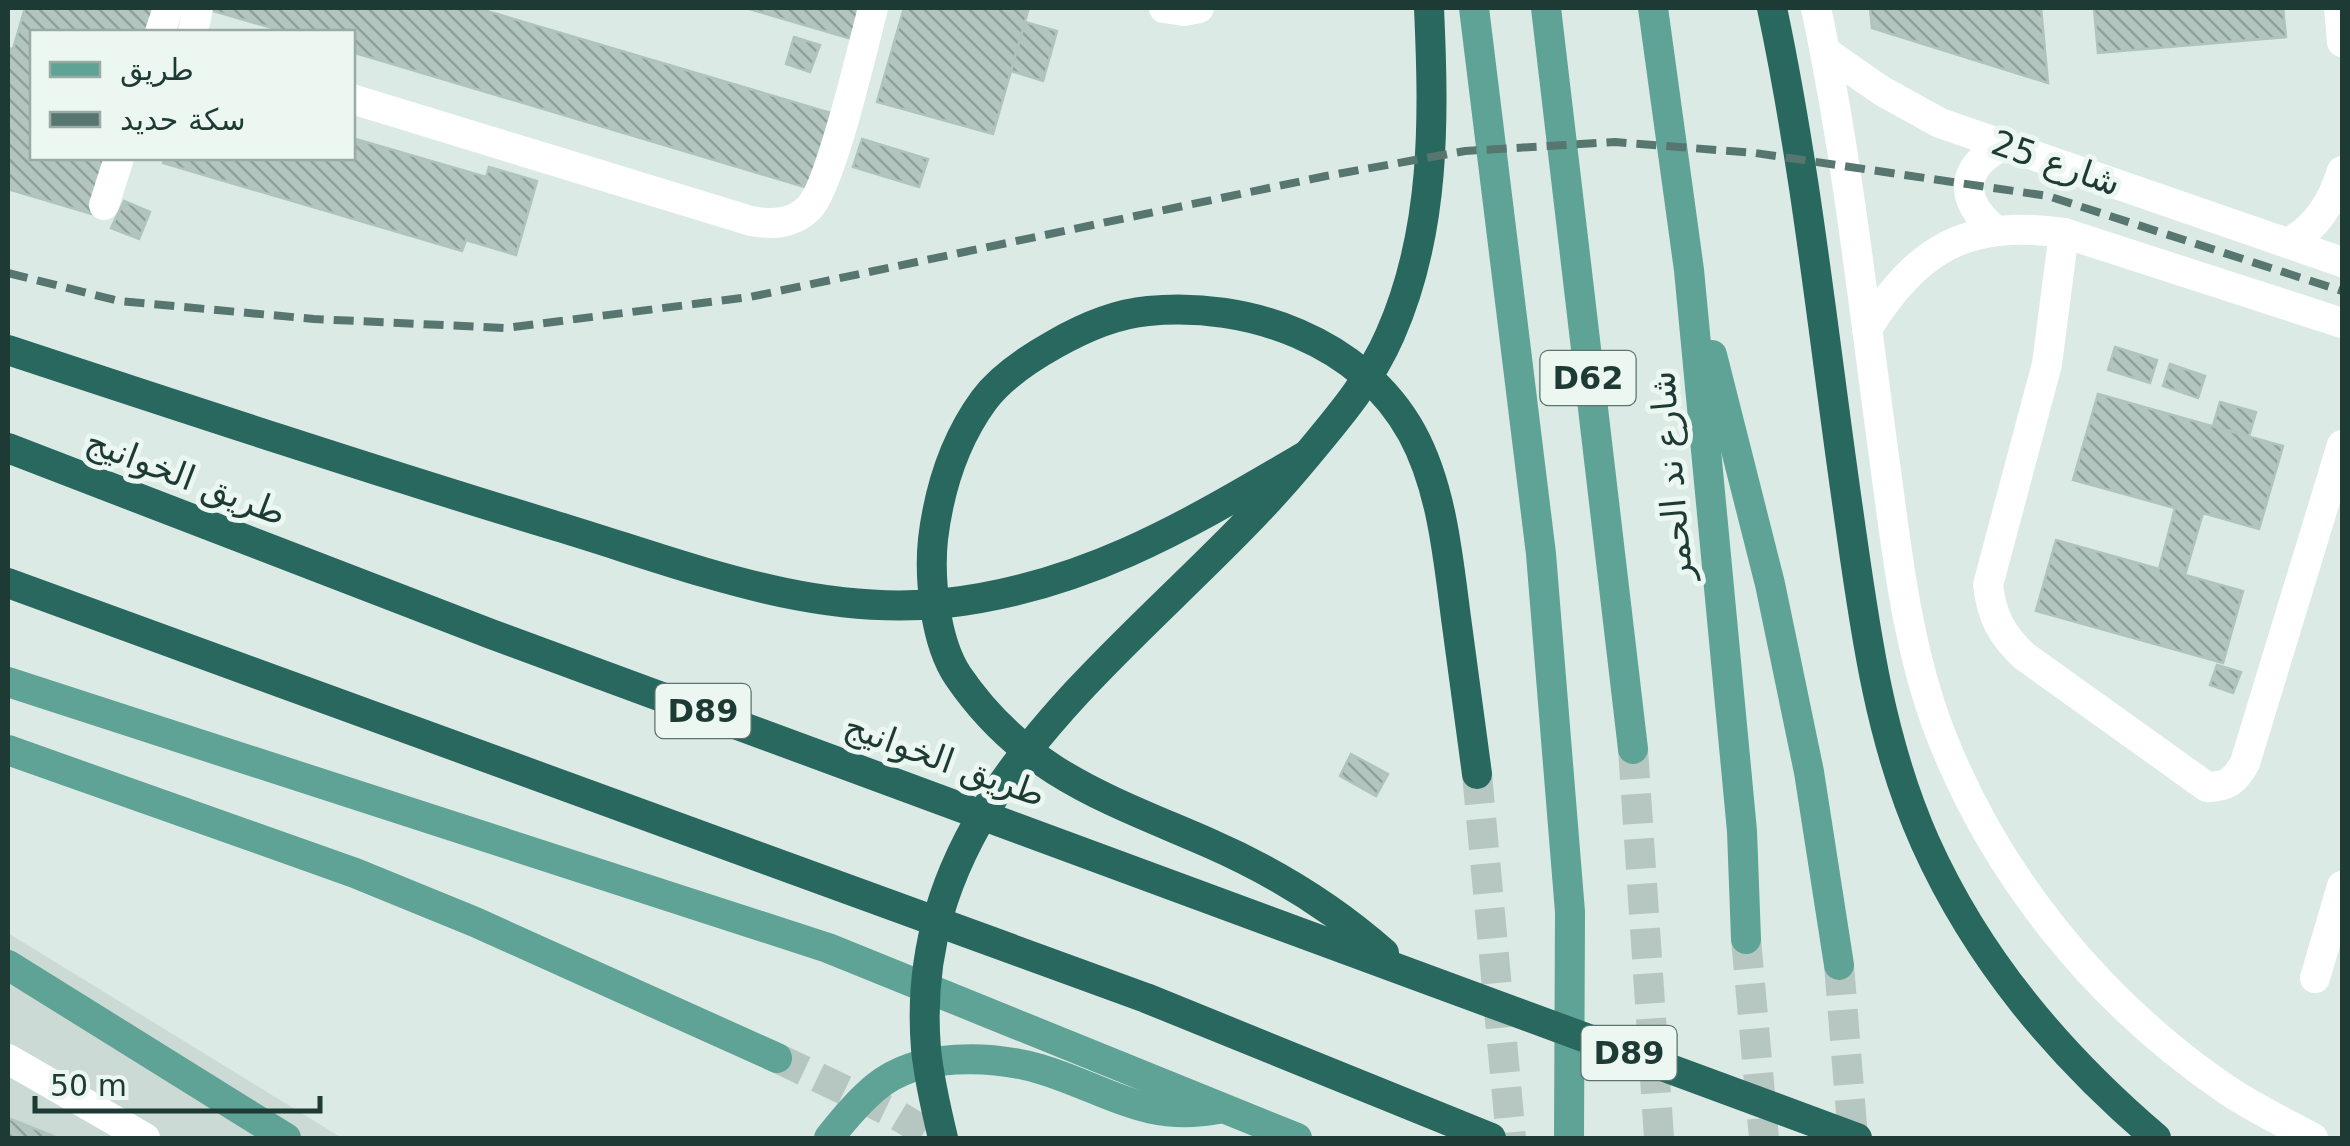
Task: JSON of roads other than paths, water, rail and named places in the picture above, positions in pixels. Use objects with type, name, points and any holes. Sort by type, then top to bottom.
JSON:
[{"type":"highway","points":[[943,1138],[926,1050],[929,959],[938,915],[972,831],[1004,780],[1050,720],[1276,493],[1339,420],[1366,380],[1407,293],[1422,230],[1430,164],[1429,8]]},
{"type":"highway","points":[[1772,8],[1804,197],[1863,618],[1876,694],[1897,768],[1950,893],[2001,976],[2062,1051],[2156,1138]]},
{"type":"highway","points":[[1401,968],[1339,917],[1268,871],[1076,786],[1030,754],[989,716],[955,672],[937,617],[931,560],[937,503],[956,449],[986,398],[1031,357],[1072,334],[1145,311],[1207,309],[1268,322],[1325,346],[1374,383],[1412,433],[1434,490],[1448,552],[1477,774]]},
{"type":"highway","points":[[8,350],[409,481],[742,582],[804,599],[874,606],[945,603],[1017,592],[1084,571],[1152,544],[1307,455]]},
{"type":"highway","name":"طريق الخوانيج","points":[[8,448],[492,634],[1857,1138]]},
{"type":"highway","points":[[8,583],[1146,998],[1491,1138]]},
{"type":"main road","points":[[1474,8],[1542,554],[1570,912],[1569,1138]]},
{"type":"main road","name":"شارع ند الحمر","points":[[1546,8],[1634,749]]},
{"type":"main road","name":"شارع ند الحمر","points":[[1654,8],[1689,270],[1742,831],[1746,939]]},
{"type":"main road","points":[[1689,270],[1770,584],[1809,772],[1839,966]]},
{"type":"main road","points":[[8,682],[828,948],[1297,1138]]},
{"type":"main road","points":[[8,750],[355,873],[491,929],[777,1058]]},
{"type":"main road","points":[[8,964],[286,1138]]},
{"type":"main road","points":[[829,1138],[878,1084],[916,1066],[958,1060],[999,1060],[1040,1069],[1163,1113],[1220,1109]]},
{"type":"street","points":[[355,100],[751,221],[784,222],[799,216],[821,192],[873,8]]},
{"type":"street","points":[[1164,8],[1200,8]]},
{"type":"street","points":[[1816,8],[1826,52],[1912,638],[1939,729],[1978,815],[2027,896],[2086,969],[2154,1035],[2229,1092],[2313,1138]]},
{"type":"street","points":[[2339,8],[2342,42]]},
{"type":"street","name":"شارع 25","points":[[1826,52],[1882,91],[1940,123],[2342,262]]},
{"type":"street","points":[[1994,230],[1977,215],[1968,195],[1971,173],[1984,155],[2004,145]]},
{"type":"street","points":[[104,205],[118,160]]},
{"type":"street","points":[[2289,242],[2307,233],[2325,209],[2342,171]]},
{"type":"street","name":"شارع 25","points":[[1866,329],[1889,294],[1918,263],[1954,242],[1994,230],[2027,228],[2064,233],[2342,323]]},
{"type":"street","points":[[2064,233],[2047,364],[1988,585],[1991,612],[2004,637],[2024,656],[2207,787],[2224,787],[2237,778],[2245,763],[2341,454]]},
{"type":"street","points":[[2315,978],[2342,886]]},
{"type":"street","points":[[8,1059],[144,1138]]},
{"type":"tunnel","points":[[1633,749],[1659,1138]]},
{"type":"tunnel","points":[[1477,774],[1511,1138]]},
{"type":"tunnel","points":[[1746,939],[1764,1138]]},
{"type":"tunnel","points":[[1839,965],[1853,1138]]},
{"type":"tunnel","points":[[777,1058],[897,1115],[935,1138]]},
{"type":"railway","points":[[8,273],[119,301],[314,319],[505,328],[750,297],[1326,176],[1465,151],[1615,142],[1755,153],[2048,196],[2342,291]]}]
